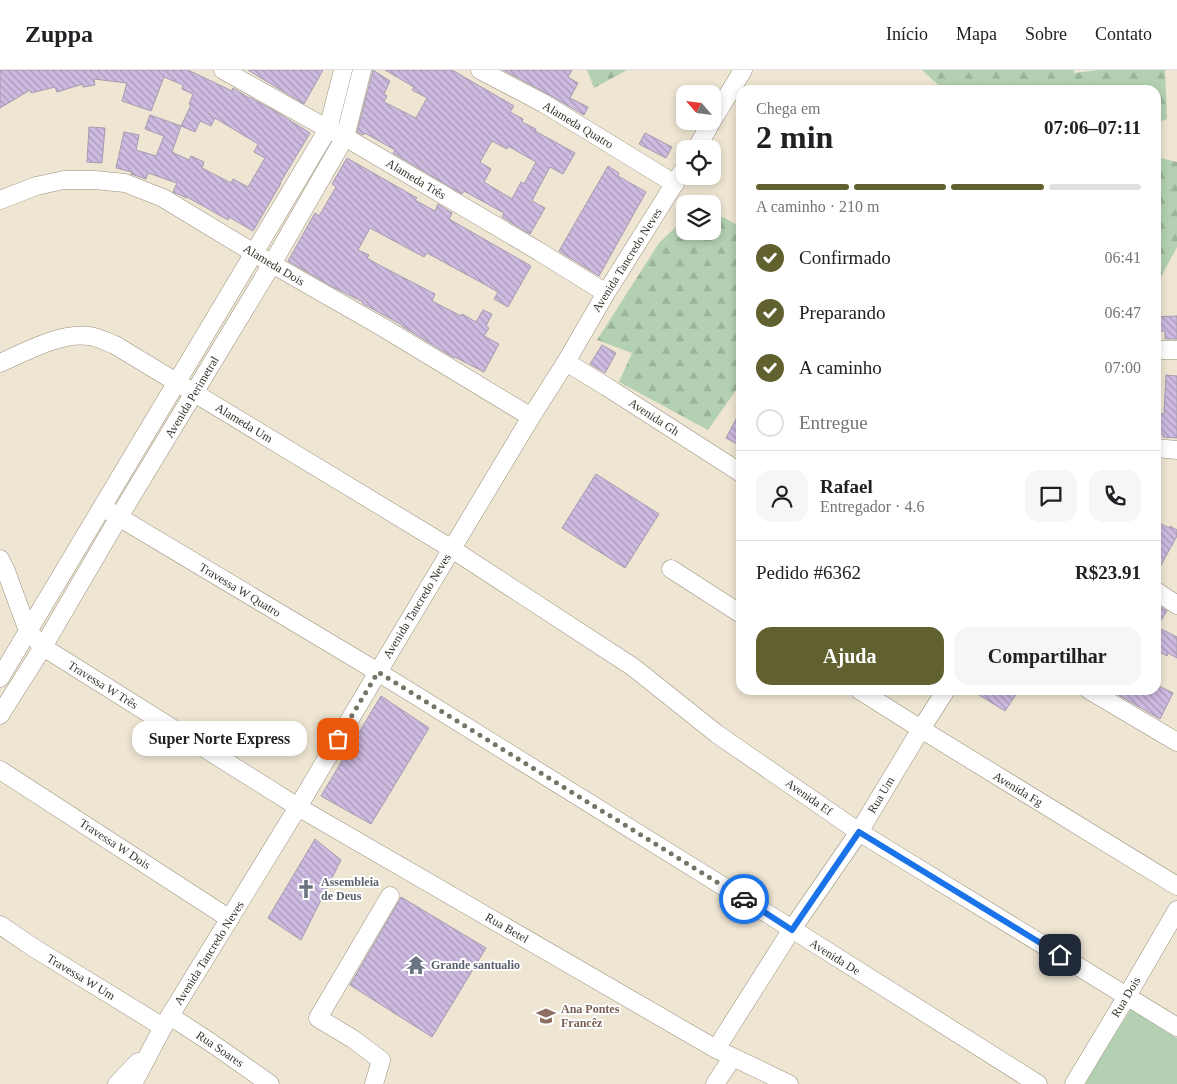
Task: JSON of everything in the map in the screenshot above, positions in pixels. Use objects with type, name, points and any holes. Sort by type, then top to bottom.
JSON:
[{"type":"street","name":"Alameda Três","points":[[223,70],[345,137],[606,293]]},
{"type":"street","name":"Avenida Perimetral","points":[[0,678],[328,129],[343,70]]},
{"type":"street","name":"Avenida Perimetral","points":[[0,715],[43,647],[272,264],[345,137],[362,70]]},
{"type":"street","name":"Alameda Quatro","points":[[480,70],[543,103],[675,184]]},
{"type":"street","points":[[721,106],[743,70]]},
{"type":"street","name":"Alameda Dois","points":[[0,200],[36,186],[64,180],[95,180],[125,183],[163,198],[531,417]]},
{"type":"street","name":"Avenida Tancredo Neves","points":[[133,1084],[166,1022],[298,807],[606,293],[675,184]]},
{"type":"street","name":"Alameda Um","points":[[0,363],[54,340],[76,336],[89,336],[101,339],[452,549]]},
{"type":"street","points":[[1161,350],[1177,350]]},
{"type":"street","name":"Avenida Gh","points":[[566,362],[736,470]]},
{"type":"street","points":[[1161,448],[1177,450]]},
{"type":"street","name":"Travessa W Quatro","points":[[102,507],[378,672]]},
{"type":"street","name":"Avenida Ef","points":[[452,549],[633,667],[717,734],[859,832],[1177,1027]]},
{"type":"street","name":"Travessa W Três","points":[[2,568],[28,631],[43,647],[298,807]]},
{"type":"street","points":[[671,568],[736,611]]},
{"type":"street","points":[[1161,594],[1177,605]]},
{"type":"street","name":"Avenida De","points":[[378,672],[1038,1084]]},
{"type":"street","name":"Avenida Fg","points":[[868,695],[1177,886]]},
{"type":"street","name":"Rua Um","points":[[716,1049],[792,930],[859,832],[920,729],[943,695]]},
{"type":"street","points":[[1097,695],[1177,742]]},
{"type":"street","name":"Travessa W Dois","points":[[0,770],[230,919]]},
{"type":"street","name":"Rua Betel","points":[[298,807],[716,1049],[789,1084]]},
{"type":"street","points":[[374,1084],[381,1060],[318,1018],[390,896]]},
{"type":"street","name":"Rua Dois","points":[[1074,1084],[1177,910]]},
{"type":"street","name":"Travessa W Um","points":[[0,925],[34,948],[166,1022]]},
{"type":"street","name":"Rua Soares","points":[[166,1022],[210,1042],[270,1084]]},
{"type":"street","name":"Avenida Tancredo Neves","points":[[117,1084],[152,1048]]},
{"type":"street","points":[[716,1084],[732,1058]]},
{"type":"green space","points":[[587,70],[627,70],[594,88]]},
{"type":"green space","points":[[922,70],[1074,70],[1074,73],[1099,70],[1165,70],[1167,119],[1161,121],[1161,85],[938,85]]},
{"type":"green space","points":[[1161,158],[1177,162],[1177,247],[1161,277]]},
{"type":"green space","points":[[721,216],[736,224],[736,390],[708,430],[619,382],[632,353],[597,340],[659,243],[676,227],[676,240],[721,240]]},
{"type":"green space","points":[[1131,1009],[1177,1038],[1177,1084],[1084,1084]]},
{"type":"building","points":[[0,70],[188,70],[232,91],[233,88],[310,133],[253,231],[229,217],[228,220],[187,197],[173,192],[177,183],[148,173],[146,179],[131,174],[132,172],[116,168],[124,132],[139,135],[136,150],[156,156],[164,136],[145,129],[150,115],[181,126],[191,105],[189,104],[193,94],[182,89],[183,85],[164,77],[151,111],[122,101],[127,83],[94,79],[95,85],[83,87],[83,84],[57,92],[55,87],[31,93],[30,90],[0,108]],"holes":[[[215,118],[258,144],[254,152],[265,158],[248,187],[233,179],[231,183],[202,168],[204,162],[191,156],[189,160],[172,152],[181,126],[195,132],[200,121],[211,126]]]},
{"type":"building","points":[[248,70],[323,70],[304,104]]},
{"type":"building","points":[[373,70],[390,81],[384,94],[387,96],[384,102],[416,118],[427,98],[412,90],[414,87],[385,70],[452,70],[514,106],[510,112],[523,119],[522,122],[575,153],[563,174],[550,167],[532,201],[545,208],[530,234],[502,217],[504,213],[464,191],[462,194],[393,153],[395,150],[365,133],[363,135],[357,132]],"holes":[[[492,141],[507,149],[508,146],[536,162],[524,184],[521,182],[512,199],[484,182],[491,169],[480,162]]]},
{"type":"building","points":[[503,70],[572,70],[568,77],[578,83],[570,98],[588,107],[584,115]]},
{"type":"building","points":[[89,127],[105,128],[102,163],[87,162]]},
{"type":"building","points":[[645,133],[672,147],[666,158],[639,144]]},
{"type":"building","points":[[347,158],[417,198],[415,200],[435,211],[438,204],[452,213],[449,219],[531,266],[508,307],[494,299],[498,292],[427,253],[424,257],[370,228],[358,250],[369,255],[367,258],[379,265],[435,294],[432,301],[461,316],[462,314],[476,322],[483,310],[492,314],[486,326],[489,328],[484,336],[499,344],[484,372],[454,358],[363,302],[288,261],[315,213],[319,216],[336,187],[332,184]]},
{"type":"building","points":[[608,166],[619,173],[618,176],[646,192],[599,276],[559,251]]},
{"type":"building","points":[[1177,316],[1177,339],[1165,339],[1165,331],[1161,331],[1161,317]]},
{"type":"building","points":[[602,345],[616,353],[605,373],[590,364]]},
{"type":"building","points":[[1166,375],[1177,376],[1177,438],[1163,437],[1163,434],[1161,434],[1161,414],[1164,414]]},
{"type":"building","points":[[736,419],[736,443],[726,438]]},
{"type":"building","points":[[596,474],[659,514],[625,568],[562,528]]},
{"type":"building","points":[[1161,524],[1177,530],[1177,536],[1161,565]]},
{"type":"building","points":[[1161,607],[1167,611],[1161,621]]},
{"type":"building","points":[[1161,629],[1177,637],[1177,658],[1168,653],[1167,656],[1161,653]]},
{"type":"building","points":[[1161,687],[1173,693],[1160,719],[1119,695],[1161,695]]},
{"type":"building","points":[[979,695],[1016,695],[1005,711]]},
{"type":"building","points":[[381,696],[429,728],[371,824],[321,796]]},
{"type":"building","name":"Assembleia de Deus","points":[[315,839],[341,860],[301,940],[268,918]]},
{"type":"building","name":"Grande santualio","points":[[401,897],[486,948],[432,1037],[350,985]]},
{"type":"way so far","points":[[338,739],[378,672],[744,899]]},
{"type":"place","name":"Super Norte Express","points":[[338,739]]},
{"type":"place","name":"Assembleia de Deus","points":[[306,889]]},
{"type":"place","name":"Grande santualio","points":[[416,965]]},
{"type":"place","name":"Ana Pontes Francêz","points":[[546,1016]]},
{"type":"route","points":[[744,899],[792,930],[859,832],[1060,955]]}]
